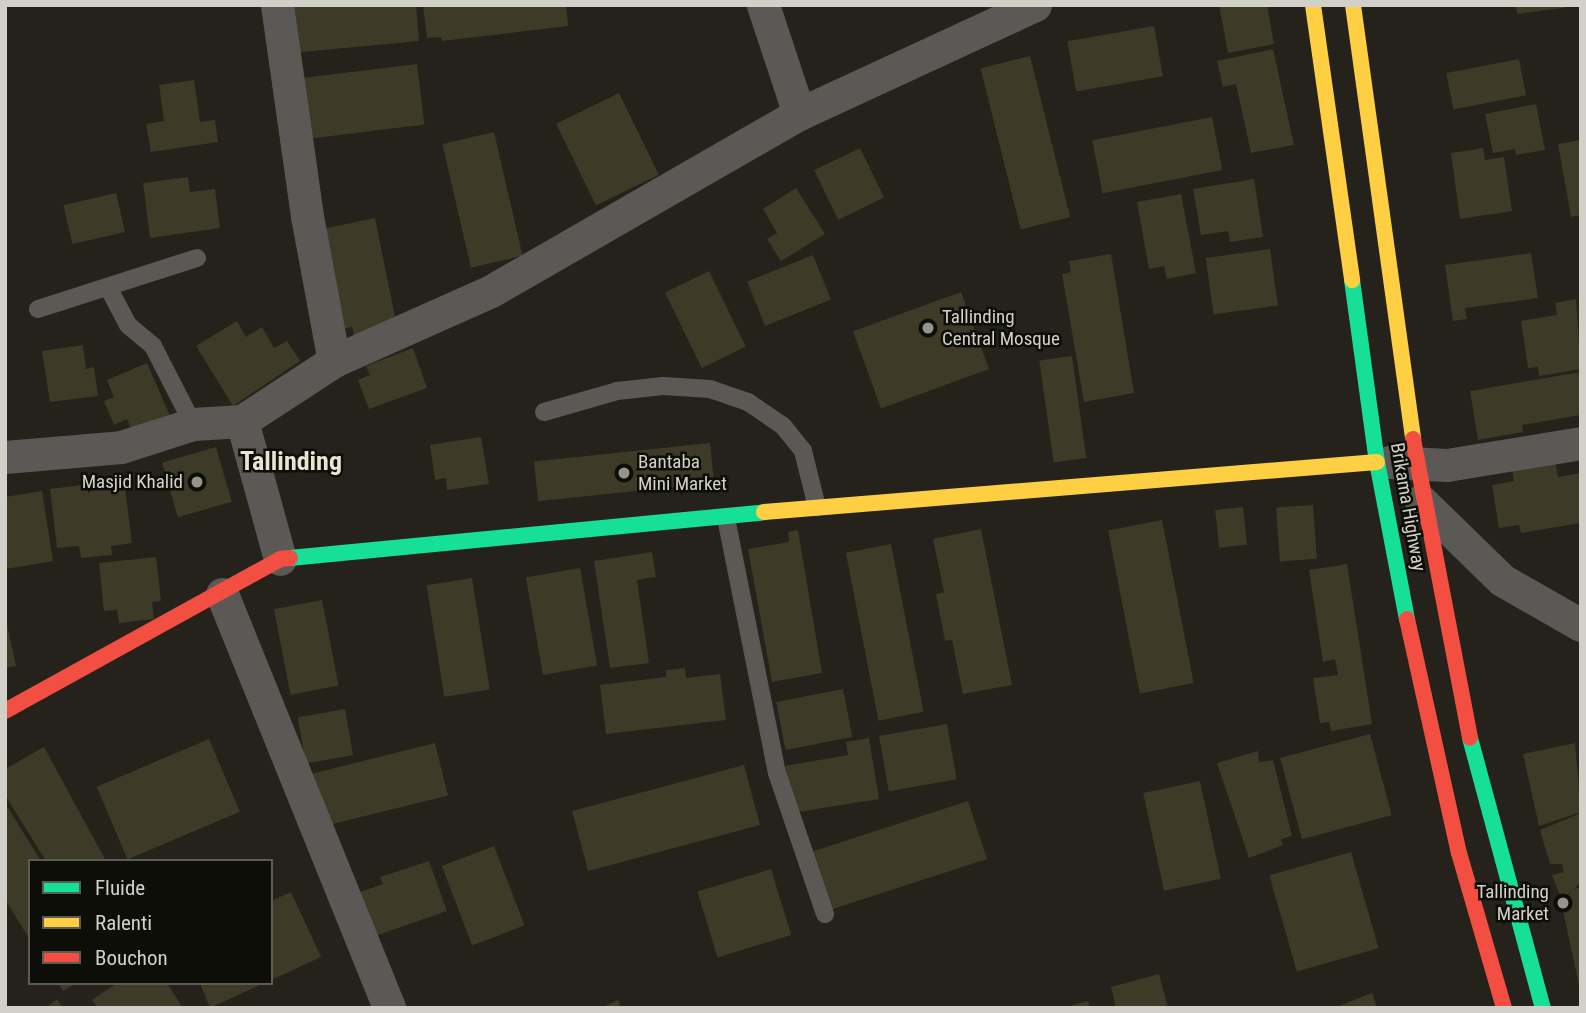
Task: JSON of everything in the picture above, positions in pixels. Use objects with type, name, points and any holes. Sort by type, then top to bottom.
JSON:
[{"type":"main road","name":"Brikama Highway","points":[[1313,5],[1377,462],[1427,717],[1459,853],[1504,1008]]},
{"type":"main road","name":"Brikama Highway","points":[[1353,5],[1421,501],[1469,735],[1543,1008]]},
{"type":"main road","points":[[5,711],[222,594],[280,559],[726,518],[817,507],[1377,462]]},
{"type":"street","points":[[277,5],[307,216],[334,361]]},
{"type":"street","points":[[763,5],[799,114]]},
{"type":"street","points":[[5,457],[121,447],[193,424],[242,421],[334,361],[491,291],[799,114],[1035,5]]},
{"type":"street","points":[[242,421],[280,559]]},
{"type":"street","points":[[1377,462],[1415,461],[1447,465],[1581,443]]},
{"type":"street","points":[[1421,501],[1502,580],[1581,625]]},
{"type":"street","points":[[222,594],[389,1008]]},
{"type":"lane","points":[[38,309],[197,258]]},
{"type":"lane","points":[[108,287],[128,324],[152,346],[193,424]]},
{"type":"lane","points":[[544,412],[617,391],[663,386],[710,389],[748,402],[783,426],[803,451],[817,507]]},
{"type":"lane","points":[[726,518],[777,773],[825,914]]},
{"type":"building","points":[[287,5],[416,5],[419,41],[292,53]]},
{"type":"building","points":[[423,5],[566,5],[568,26],[442,41],[441,37],[427,38]]},
{"type":"building","points":[[1219,5],[1267,5],[1274,44],[1228,53]]},
{"type":"building","points":[[1516,5],[1564,5],[1564,8],[1517,14]]},
{"type":"building","points":[[1154,26],[1163,76],[1076,92],[1067,41]]},
{"type":"building","points":[[1273,49],[1294,145],[1251,153],[1236,84],[1223,87],[1217,61]]},
{"type":"building","points":[[1030,56],[1070,217],[1021,229],[981,68]]},
{"type":"building","points":[[1519,59],[1526,95],[1453,109],[1446,73]]},
{"type":"building","points":[[417,64],[424,125],[297,140],[290,80]]},
{"type":"building","points":[[194,80],[200,122],[215,120],[218,142],[151,152],[146,124],[164,121],[159,85]]},
{"type":"building","points":[[619,93],[659,175],[596,205],[556,124]]},
{"type":"building","points":[[1536,104],[1545,150],[1516,155],[1515,149],[1493,153],[1485,114]]},
{"type":"building","points":[[1212,117],[1222,170],[1103,193],[1092,140]]},
{"type":"building","points":[[494,132],[523,256],[471,268],[442,144]]},
{"type":"building","points":[[1581,140],[1581,215],[1571,217],[1558,144]]},
{"type":"building","points":[[860,148],[884,197],[838,220],[814,170]]},
{"type":"building","points":[[1483,148],[1485,160],[1504,157],[1512,211],[1460,219],[1451,153]]},
{"type":"building","points":[[188,177],[190,192],[215,189],[220,228],[150,238],[143,183]]},
{"type":"building","points":[[1254,179],[1263,237],[1230,242],[1228,231],[1201,235],[1193,189]]},
{"type":"building","points":[[796,188],[825,234],[781,261],[767,239],[777,233],[763,209]]},
{"type":"building","points":[[116,193],[125,232],[72,244],[63,205]]},
{"type":"building","points":[[1181,194],[1196,273],[1167,279],[1164,266],[1149,269],[1137,202]]},
{"type":"building","points":[[375,218],[397,327],[354,335],[352,327],[338,330],[318,230]]},
{"type":"building","points":[[1270,249],[1278,305],[1214,314],[1206,258]]},
{"type":"building","points":[[1531,253],[1538,298],[1465,308],[1467,319],[1453,321],[1445,265]]},
{"type":"building","points":[[1111,254],[1134,393],[1084,402],[1062,274],[1071,272],[1069,261]]},
{"type":"building","points":[[813,255],[831,300],[765,326],[747,282]]},
{"type":"building","points":[[709,271],[746,346],[702,368],[665,292]]},
{"type":"building","points":[[961,292],[989,369],[881,408],[853,331]]},
{"type":"building","points":[[1576,299],[1581,369],[1539,376],[1538,367],[1528,368],[1521,321],[1557,315],[1555,303]]},
{"type":"building","points":[[237,321],[246,337],[262,327],[274,348],[287,341],[300,361],[233,406],[196,346]]},
{"type":"building","points":[[83,345],[86,369],[94,367],[98,396],[50,402],[42,351]]},
{"type":"building","points":[[413,348],[427,388],[369,409],[358,380],[370,375],[366,366]]},
{"type":"building","points":[[1072,356],[1086,458],[1054,463],[1039,361]]},
{"type":"building","points":[[147,363],[170,416],[132,432],[127,419],[114,425],[104,401],[114,397],[107,380]]},
{"type":"building","points":[[1581,372],[1581,415],[1522,425],[1523,432],[1478,440],[1470,391]]},
{"type":"building","points":[[481,437],[489,484],[447,490],[446,478],[435,480],[430,445]]},
{"type":"building","name":"Bantaba Mini Market","points":[[710,443],[714,483],[538,501],[534,462]]},
{"type":"building","name":"Masjid Khalid","points":[[216,447],[232,502],[178,517],[162,462]]},
{"type":"building","points":[[1555,462],[1558,477],[1581,473],[1581,523],[1521,533],[1519,525],[1499,528],[1492,485],[1514,481],[1512,470]]},
{"type":"building","points":[[124,480],[132,543],[111,546],[112,555],[81,558],[79,546],[57,548],[50,489]]},
{"type":"building","points":[[42,491],[53,561],[6,569],[5,497]]},
{"type":"building","points":[[1313,505],[1317,559],[1280,561],[1276,508]]},
{"type":"building","points":[[1243,507],[1247,545],[1219,548],[1215,510]]},
{"type":"building","points":[[1162,520],[1194,683],[1140,693],[1108,530]]},
{"type":"building","points":[[981,529],[1012,685],[963,694],[952,640],[945,641],[936,594],[944,592],[933,539]]},
{"type":"building","points":[[798,530],[822,673],[772,682],[748,549],[789,542],[788,532]]},
{"type":"building","points":[[891,544],[924,712],[878,721],[846,553]]},
{"type":"building","points":[[652,552],[656,577],[637,580],[649,663],[610,668],[594,561]]},
{"type":"building","points":[[156,557],[161,601],[152,602],[154,619],[119,623],[117,610],[104,611],[99,563]]},
{"type":"building","points":[[1347,564],[1372,724],[1331,731],[1329,722],[1320,723],[1313,678],[1338,675],[1335,659],[1323,662],[1309,570]]},
{"type":"building","points":[[580,568],[597,665],[543,675],[526,578]]},
{"type":"building","points":[[472,578],[490,690],[444,697],[427,585]]},
{"type":"building","points":[[322,600],[339,685],[291,695],[274,609]]},
{"type":"building","points":[[5,615],[16,666],[5,668]]},
{"type":"building","points":[[685,668],[686,678],[720,674],[726,720],[606,734],[600,685],[666,677],[666,670]]},
{"type":"building","points":[[843,689],[852,737],[786,750],[776,702]]},
{"type":"building","points":[[345,709],[353,755],[306,764],[298,717]]},
{"type":"building","points":[[947,724],[957,779],[889,791],[879,736]]},
{"type":"building","points":[[1370,734],[1392,815],[1302,839],[1280,758]]},
{"type":"building","points":[[869,738],[879,799],[792,813],[785,766],[848,755],[846,742]]},
{"type":"building","points":[[209,739],[240,812],[127,859],[97,787]]},
{"type":"building","points":[[435,743],[448,795],[325,826],[312,774]]},
{"type":"building","points":[[1575,743],[1581,812],[1539,826],[1523,754]]},
{"type":"building","points":[[44,747],[105,859],[45,859],[5,795],[5,769]]},
{"type":"building","points":[[1258,751],[1259,762],[1273,760],[1292,836],[1281,839],[1283,845],[1249,858],[1217,763]]},
{"type":"building","points":[[744,765],[760,825],[588,871],[572,811]]},
{"type":"building","points":[[1200,781],[1221,879],[1164,891],[1143,793]]},
{"type":"building","points":[[968,801],[987,859],[828,911],[809,853]]},
{"type":"building","points":[[5,803],[40,859],[28,859],[28,937],[5,899]]},
{"type":"building","points":[[1581,813],[1581,882],[1562,901],[1552,875],[1564,872],[1562,864],[1550,864],[1540,830]]},
{"type":"building","points":[[494,846],[524,925],[472,945],[442,866]]},
{"type":"building","points":[[1351,852],[1379,948],[1297,972],[1269,875]]},
{"type":"building","points":[[429,861],[447,911],[372,937],[357,893],[383,884],[380,877]]},
{"type":"building","points":[[771,869],[791,935],[718,957],[697,892]]},
{"type":"building","points":[[1581,887],[1580,990],[1562,906],[1573,889]]},
{"type":"building","points":[[291,892],[321,957],[273,979],[273,900]]},
{"type":"building","points":[[1159,974],[1168,1008],[1116,1008],[1111,987]]},
{"type":"building","points":[[59,985],[73,985],[63,991]]},
{"type":"building","points":[[114,985],[168,985],[183,1008],[98,1008],[92,1000]]},
{"type":"building","points":[[201,985],[260,985],[210,1008]]},
{"type":"building","points":[[1372,993],[1377,1008],[1334,1008]]},
{"type":"building","points":[[57,999],[63,1008],[46,1008]]},
{"type":"building","points":[[618,1000],[621,1008],[601,1008]]},
{"type":"building","points":[[1088,1001],[1090,1008],[1066,1008],[1066,1007]]},
{"type":"traffic: fast","points":[[1352,280],[1377,462],[1407,619]]},
{"type":"traffic: fast","points":[[290,558],[764,512]]},
{"type":"traffic: fast","points":[[1470,738],[1543,1008]]},
{"type":"traffic: slow","points":[[1313,5],[1352,280]]},
{"type":"traffic: slow","points":[[1353,5],[1413,439]]},
{"type":"traffic: slow","points":[[764,512],[1377,462]]},
{"type":"traffic: jam","points":[[1413,439],[1470,738]]},
{"type":"traffic: jam","points":[[5,711],[280,559],[290,558]]},
{"type":"traffic: jam","points":[[1407,619],[1459,853],[1504,1008]]},
{"type":"place","name":"Tallinding Central Mosque","points":[[928,328]]},
{"type":"place","name":"Bantaba Mini Market","points":[[624,473]]},
{"type":"place","name":"Masjid Khalid","points":[[197,482]]},
{"type":"place","name":"Tallinding Market","points":[[1563,903]]},
{"type":"district","name":"Tallinding","points":[[291,462]]}]
